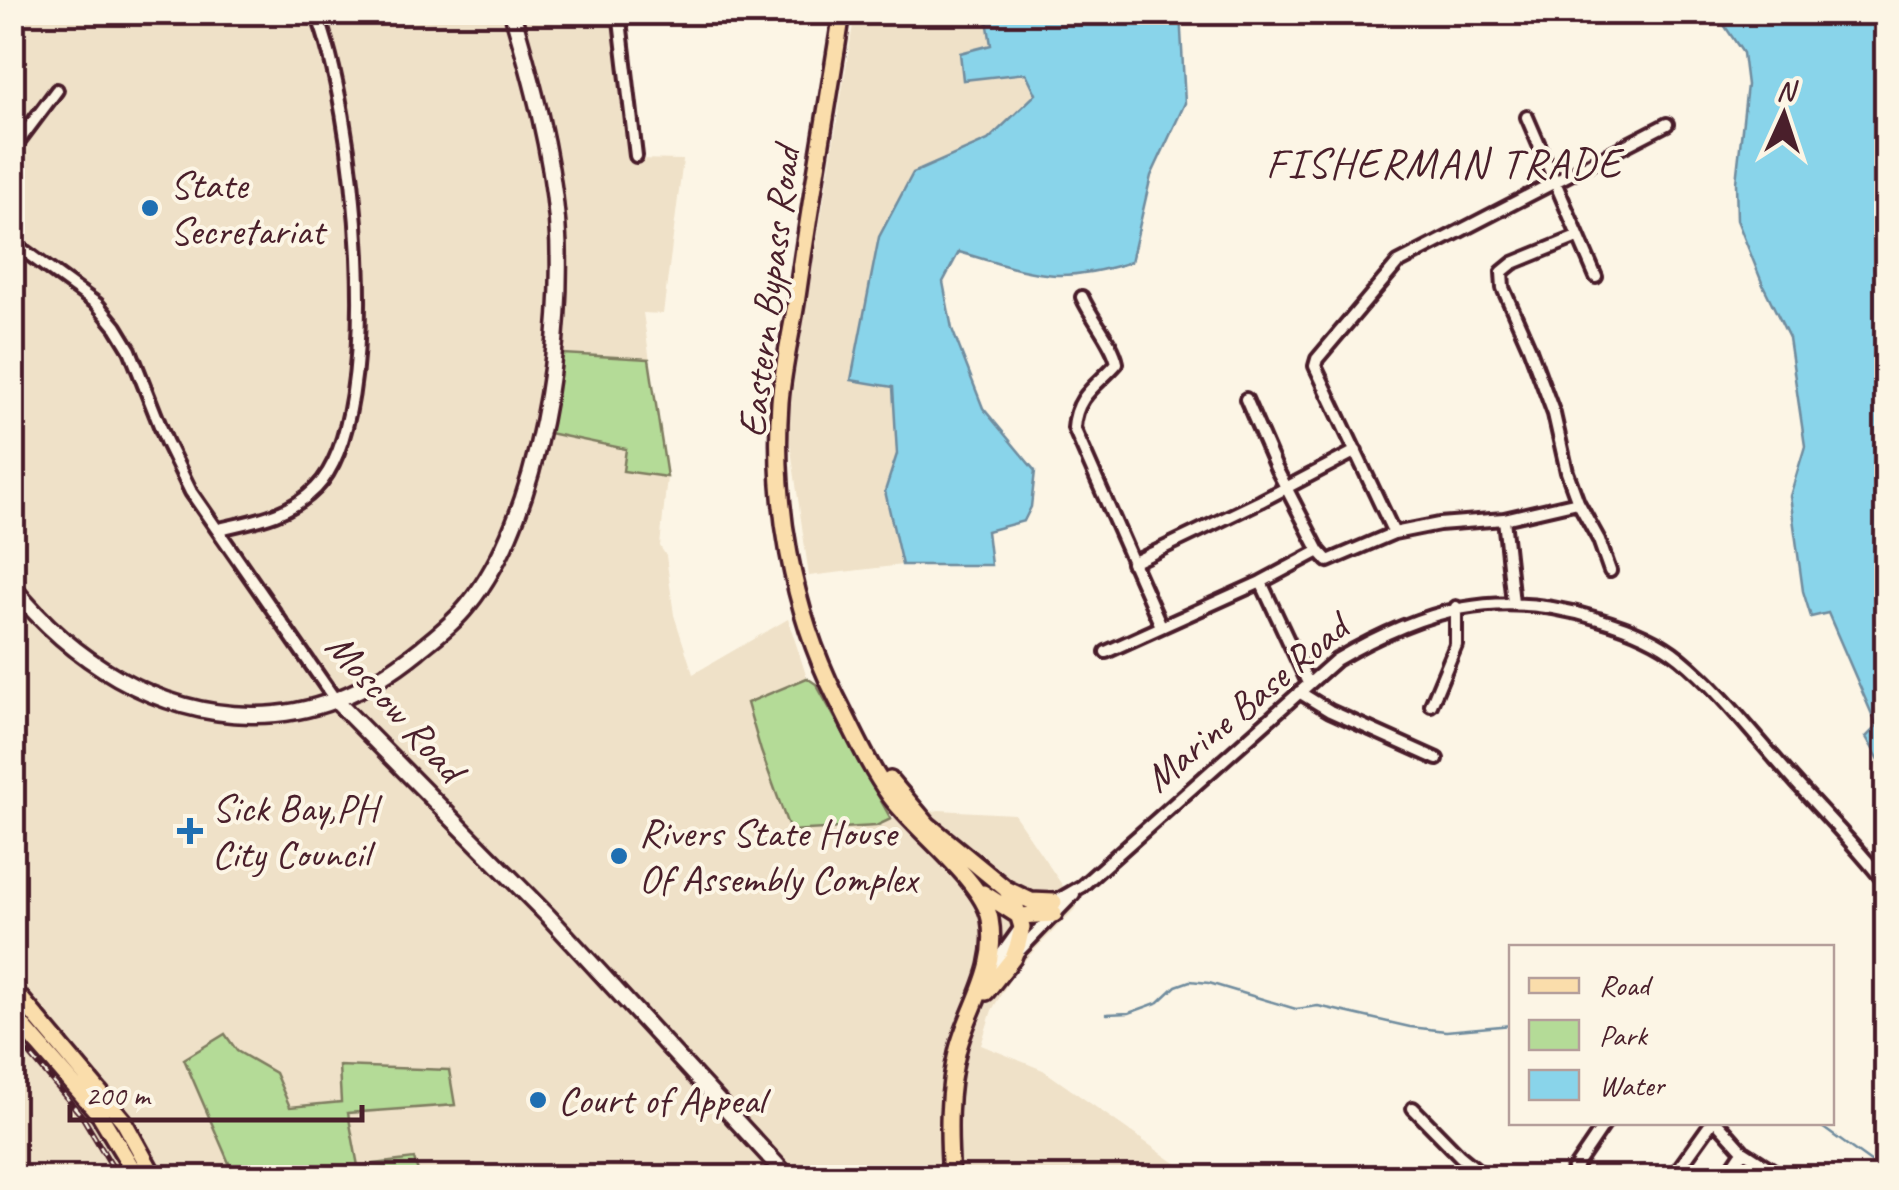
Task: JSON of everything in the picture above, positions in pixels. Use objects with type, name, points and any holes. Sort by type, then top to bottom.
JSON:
[{"type":"main road","name":"Eastern Bypass Road","points":[[842,12],[780,398],[786,529],[801,600],[834,694],[862,747],[883,786],[910,822],[976,888],[988,910],[992,951],[988,975]]},
{"type":"main road","name":"Eastern Bypass Road","points":[[862,747],[928,825],[1006,889],[1020,921]]},
{"type":"main road","points":[[976,888],[1020,921]]},
{"type":"main road","points":[[1006,889],[1054,908]]},
{"type":"main road","points":[[1020,921],[1054,908]]},
{"type":"main road","points":[[975,1008],[1013,958],[1020,921]]},
{"type":"main road","points":[[951,1178],[948,1138],[952,1078],[965,1027],[988,975]]},
{"type":"main road","points":[[12,988],[123,1120],[155,1178]]},
{"type":"main road","points":[[12,1014],[100,1115],[138,1178]]},
{"type":"street","points":[[219,529],[281,512],[318,486],[341,449],[348,416],[356,334],[355,215],[336,78],[328,41],[316,12]]},
{"type":"street","points":[[618,12],[636,156]]},
{"type":"street","points":[[12,586],[30,608],[123,683],[185,707],[228,715],[262,716],[336,701],[408,659],[467,607],[510,534],[528,478],[553,361],[559,286],[557,218],[536,95],[513,13]]},
{"type":"street","points":[[13,148],[57,90]]},
{"type":"street","points":[[1527,117],[1596,278]]},
{"type":"street","points":[[1394,532],[1315,366],[1317,359],[1398,263],[1668,124]]},
{"type":"street","points":[[1577,238],[1512,263],[1502,272],[1502,280],[1554,414],[1570,482],[1610,571]]},
{"type":"street","name":"Moscow Road","points":[[12,242],[88,296],[116,328],[130,350],[191,492],[336,701],[548,916],[790,1178]]},
{"type":"street","points":[[1082,297],[1118,362],[1081,397],[1074,428],[1161,626]]},
{"type":"street","points":[[1246,399],[1328,561],[1394,532],[1504,519],[1578,502]]},
{"type":"street","points":[[1132,563],[1356,452]]},
{"type":"street","points":[[1504,519],[1514,602]]},
{"type":"street","points":[[1106,652],[1320,551]]},
{"type":"street","points":[[1261,582],[1304,687],[1330,711],[1438,759]]},
{"type":"street","name":"Marine Base Road","points":[[1013,958],[1054,908],[1336,660],[1378,635],[1456,607],[1514,602],[1581,613],[1614,624],[1678,656],[1717,693],[1886,884]]},
{"type":"street","points":[[1430,705],[1456,645],[1456,607]]},
{"type":"street","points":[[988,975],[1020,921]]},
{"type":"street","points":[[1413,1108],[1487,1178]]},
{"type":"street","points":[[1568,1178],[1604,1125]]},
{"type":"street","points":[[1672,1178],[1713,1125]]},
{"type":"street","points":[[1718,1125],[1743,1151],[1783,1177]]},
{"type":"street","points":[[1724,1178],[1743,1151]]},
{"type":"shaded area","points":[[12,13],[615,13],[633,159],[683,160],[663,314],[643,313],[667,477],[660,546],[666,556],[674,615],[693,674],[788,619],[807,678],[816,684],[891,819],[939,810],[1014,814],[1077,907],[1016,969],[992,1010],[981,1045],[1043,1070],[1195,1177],[13,1177]]},
{"type":"shaded area","points":[[855,13],[986,13],[991,45],[1027,73],[1036,94],[988,140],[913,173],[879,237],[851,379],[893,386],[897,454],[885,491],[902,565],[809,576],[787,421]]},
{"type":"green space","points":[[563,354],[649,359],[667,477],[623,471],[626,449],[549,433]]},
{"type":"green space","points":[[807,678],[816,684],[891,819],[876,826],[790,831],[747,703]]},
{"type":"green space","points":[[225,1034],[237,1051],[275,1073],[290,1107],[341,1102],[339,1066],[449,1070],[455,1105],[348,1113],[358,1166],[414,1159],[420,1177],[235,1177],[184,1059]]},
{"type":"water","points":[[986,13],[1180,13],[1185,103],[1151,176],[1131,262],[1082,274],[1044,274],[959,252],[943,282],[952,329],[983,408],[1035,471],[1031,507],[1024,521],[987,531],[991,565],[902,565],[885,491],[897,454],[893,387],[851,380],[879,237],[913,173],[988,140],[1036,94],[1026,73],[963,80],[960,53],[991,45]]},
{"type":"water","points":[[1716,13],[1886,13],[1886,772],[1866,737],[1877,726],[1828,613],[1811,617],[1803,591],[1790,496],[1805,446],[1789,338],[1737,220],[1736,182],[1747,85],[1743,53]]},
{"type":"waterway","points":[[1107,1014],[1129,1013],[1159,1002],[1176,986],[1190,981],[1296,1009],[1318,1006],[1410,1027],[1446,1031],[1509,1025]]},
{"type":"waterway","points":[[1819,1125],[1886,1173]]},
{"type":"railway","points":[[12,1033],[82,1116],[119,1178]]},
{"type":"place","name":"State Secretariat","points":[[150,208]]},
{"type":"place","name":"Sick Bay,PH City Council","points":[[190,831]]},
{"type":"place","name":"Rivers State House Of Assembly Complex","points":[[619,856]]},
{"type":"place","name":"Court of Appeal","points":[[538,1100]]},
{"type":"district","name":"FISHERMAN TRADE","points":[[1444,163]]}]
